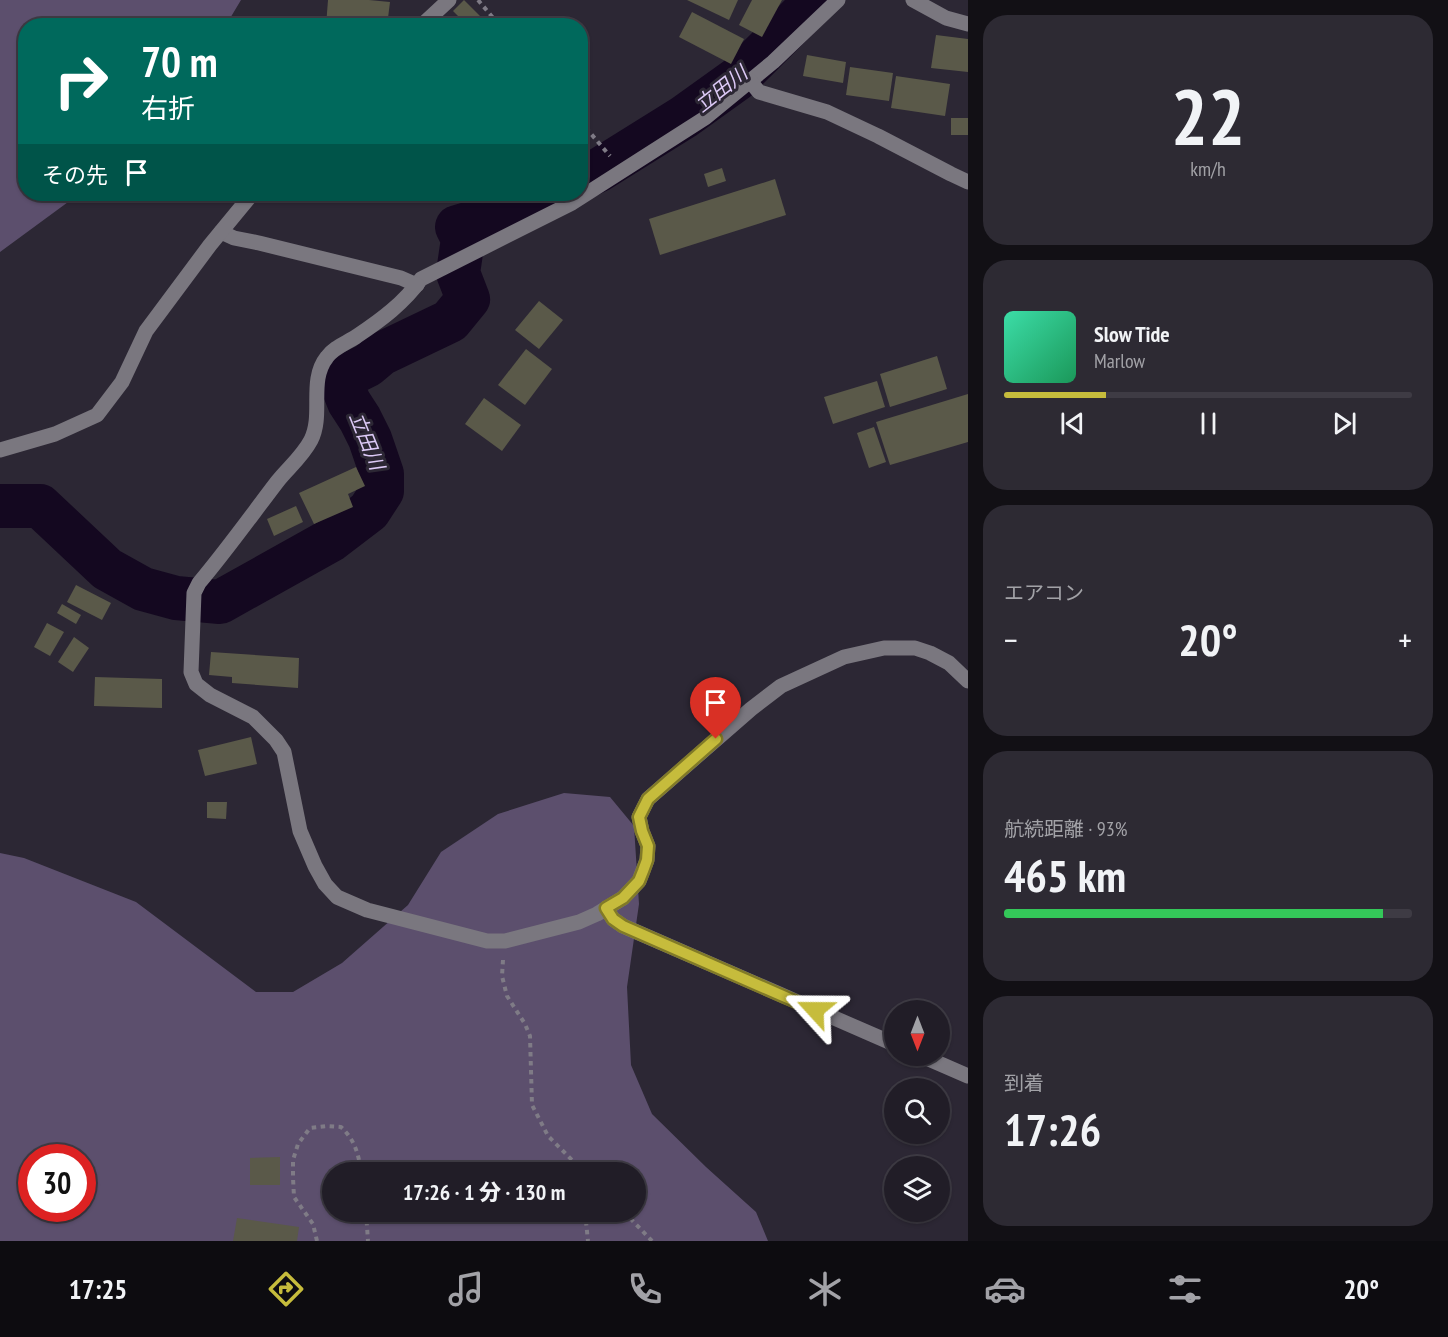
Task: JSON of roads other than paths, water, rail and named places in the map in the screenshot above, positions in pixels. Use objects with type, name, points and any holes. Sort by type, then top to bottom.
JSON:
[{"type":"street","points":[[430,18],[450,0]]},
{"type":"street","points":[[588,192],[705,118],[773,62],[838,0]]},
{"type":"street","points":[[913,0],[945,18],[968,24]]},
{"type":"street","points":[[750,81],[759,92],[827,112],[968,182]]},
{"type":"street","points":[[0,450],[55,434],[97,415],[122,382],[146,331],[246,201]]},
{"type":"street","points":[[574,201],[421,279],[406,298],[391,311],[328,356],[320,369],[317,386],[316,430],[310,442],[199,583],[194,593],[191,672],[196,684],[210,695],[253,717],[276,740],[284,752],[300,831],[325,884],[337,897],[367,910],[487,941],[505,941],[579,922],[623,898],[639,881],[647,860],[648,846],[639,817],[648,799],[751,709],[781,686],[844,657],[884,648],[915,648],[930,653],[949,663],[968,681]]},
{"type":"street","points":[[221,232],[234,238],[401,278],[417,285]]},
{"type":"street","points":[[606,908],[613,919],[623,926],[884,1040]]},
{"type":"street","points":[[945,1066],[968,1076]]},
{"type":"waterway","name":"立田川","points":[[588,175],[684,117],[737,79],[816,0]]},
{"type":"waterway","name":"立田川","points":[[0,506],[40,506],[107,569],[143,589],[176,598],[220,602],[331,540],[369,511],[382,491],[382,474],[370,439],[349,402],[341,382],[346,376],[368,365],[381,354],[450,321],[468,299],[458,273],[463,239],[457,227],[534,201]]}]
